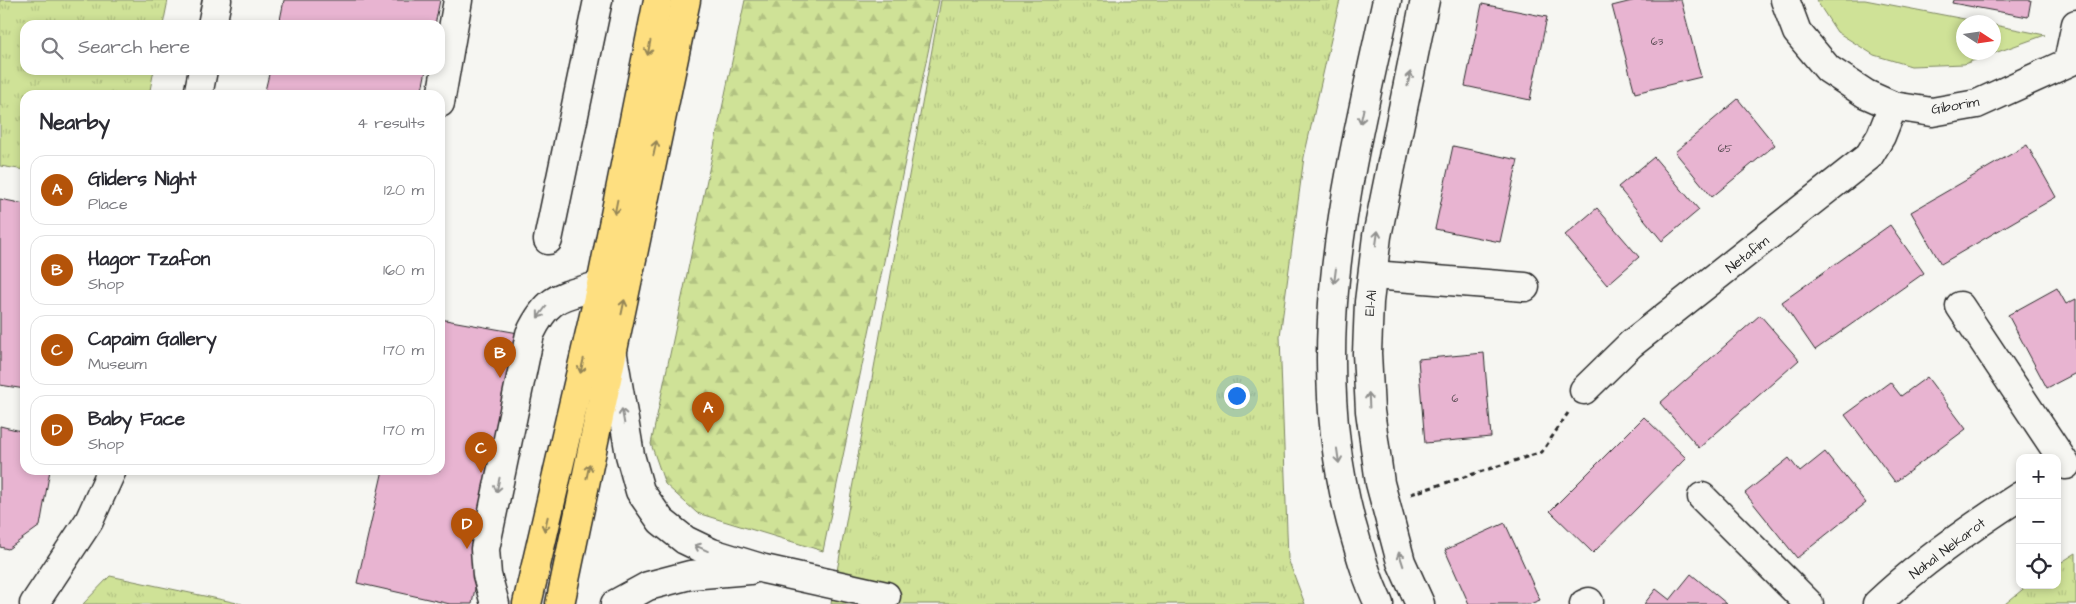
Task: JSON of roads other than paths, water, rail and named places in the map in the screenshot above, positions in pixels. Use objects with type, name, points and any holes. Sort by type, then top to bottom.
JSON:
[{"type":"highway","points":[[527,604],[601,285],[658,0]]},
{"type":"highway","points":[[560,604],[686,0]]},
{"type":"street","points":[[213,20],[217,0]]},
{"type":"street","points":[[445,74],[458,0]]},
{"type":"street","points":[[548,240],[598,0]]},
{"type":"street","points":[[1379,604],[1366,576],[1343,490],[1332,416],[1329,352],[1332,298],[1340,231],[1387,0]]},
{"type":"street","name":"El-Al","points":[[1420,604],[1401,562],[1380,484],[1370,411],[1367,353],[1373,275],[1391,162],[1426,0]]},
{"type":"street","name":"Giborim","points":[[1785,0],[1797,32],[1828,69],[1866,94],[1893,106],[1932,112],[1977,104],[2073,68]]},
{"type":"street","points":[[2073,68],[2076,24]]},
{"type":"street","points":[[199,90],[202,75]]},
{"type":"street","points":[[442,90],[445,75]]},
{"type":"street","name":"Netafim","points":[[1584,390],[1632,344],[1869,156],[1881,136],[1893,106]]},
{"type":"street","points":[[1373,275],[1525,287]]},
{"type":"street","points":[[496,604],[487,575],[485,549],[530,334],[543,311],[553,299],[601,285]]},
{"type":"street","points":[[1960,306],[2066,465]]},
{"type":"street","points":[[613,355],[630,455],[640,491],[661,521],[685,540],[712,552],[764,569],[886,596]]},
{"type":"street","points":[[34,604],[89,521],[110,475]]},
{"type":"street","points":[[1702,497],[1809,604]]},
{"type":"street","name":"Nahal Nekarot","points":[[1878,604],[1897,586],[1984,518],[2016,498]]},
{"type":"street","points":[[615,604],[648,586],[690,575],[764,569]]},
{"type":"place","name":"Hagor Tzafon","points":[[500,378]]},
{"type":"place","name":"Gliders Night","points":[[708,433]]},
{"type":"place","name":"Capaim Gallery","points":[[481,473]]},
{"type":"place","name":"Baby Face","points":[[467,549]]}]
